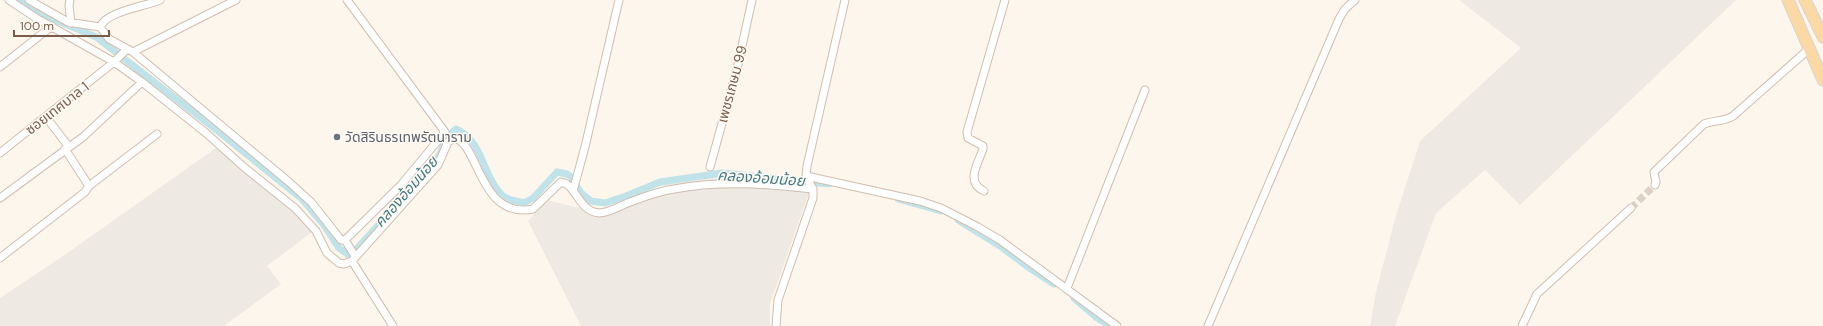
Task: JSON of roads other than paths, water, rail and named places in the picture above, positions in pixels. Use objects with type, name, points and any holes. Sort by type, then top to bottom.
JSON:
[{"type":"main road","points":[[1789,0],[1823,80]]},
{"type":"main road","points":[[1789,0],[1823,66]]},
{"type":"main road","points":[[1805,0],[1823,29]]},
{"type":"main road","points":[[1805,0],[1823,37]]},
{"type":"street","points":[[9,0],[36,18],[116,61],[206,133],[245,168],[295,208],[316,231],[327,253],[339,262],[351,260],[438,165],[448,142],[454,138],[460,141],[470,155],[492,195],[507,206],[517,210],[533,210],[561,182],[567,184],[585,207],[598,213],[605,213],[634,200],[673,189],[703,185],[744,182],[813,188]]},
{"type":"street","points":[[29,0],[71,23],[100,27],[109,39],[128,51],[289,182],[311,202],[341,240],[347,243]]},
{"type":"street","points":[[70,0],[69,6],[71,23]]},
{"type":"street","points":[[100,27],[102,22],[110,16],[160,0]]},
{"type":"street","points":[[128,51],[236,0]]},
{"type":"street","points":[[347,0],[445,132],[401,185],[347,243]]},
{"type":"street","points":[[573,191],[577,180],[619,0]]},
{"type":"street","name":"เพชรเกษม 99","points":[[710,167],[739,62],[752,0]]},
{"type":"street","points":[[776,326],[778,300],[811,204],[813,188],[807,177],[810,150],[845,0]]},
{"type":"street","points":[[984,191],[976,186],[973,180],[983,148],[968,138],[967,132],[1005,0]]},
{"type":"street","points":[[1208,326],[1339,18],[1345,9],[1355,0]]},
{"type":"street","points":[[0,67],[52,26]]},
{"type":"street","points":[[1655,185],[1656,182],[1654,172],[1704,124],[1727,120],[1733,116],[1809,49]]},
{"type":"street","name":"ซอยเทศบาล 1","points":[[0,153],[128,51]]},
{"type":"street","points":[[0,198],[94,127],[142,82]]},
{"type":"street","points":[[1067,288],[1145,90]]},
{"type":"street","points":[[46,117],[67,148],[89,186]]},
{"type":"street","points":[[0,258],[85,192],[89,186],[157,134]]},
{"type":"street","points":[[807,177],[920,201],[941,208],[984,230],[1067,288],[1098,314],[1117,326]]},
{"type":"street","points":[[1522,326],[1537,294],[1631,208]]},
{"type":"street","points":[[347,243],[351,260],[393,326]]},
{"type":"waterway","name":"คลองอ้อมน้อย","points":[[19,0],[49,17],[96,37],[218,131],[302,199],[324,225],[339,248],[350,256],[437,161],[447,137],[456,129],[465,134],[472,142],[496,188],[503,196],[524,203],[533,198],[557,172],[567,174],[571,177],[581,193],[591,201],[605,203],[660,182],[722,173],[829,184]]},
{"type":"waterway","name":"คลองอ้อมน้อย","points":[[898,199],[941,211]]},
{"type":"waterway","name":"คลองอ้อมน้อย","points":[[958,220],[1000,246],[1054,284]]},
{"type":"waterway","name":"คลองอ้อมน้อย","points":[[1074,298],[1096,317],[1110,326]]},
{"type":"tunnel","points":[[1631,208],[1655,185]]},
{"type":"place","name":"วัดสิรินธรเทพรัตนาราม","points":[[337,137]]}]
